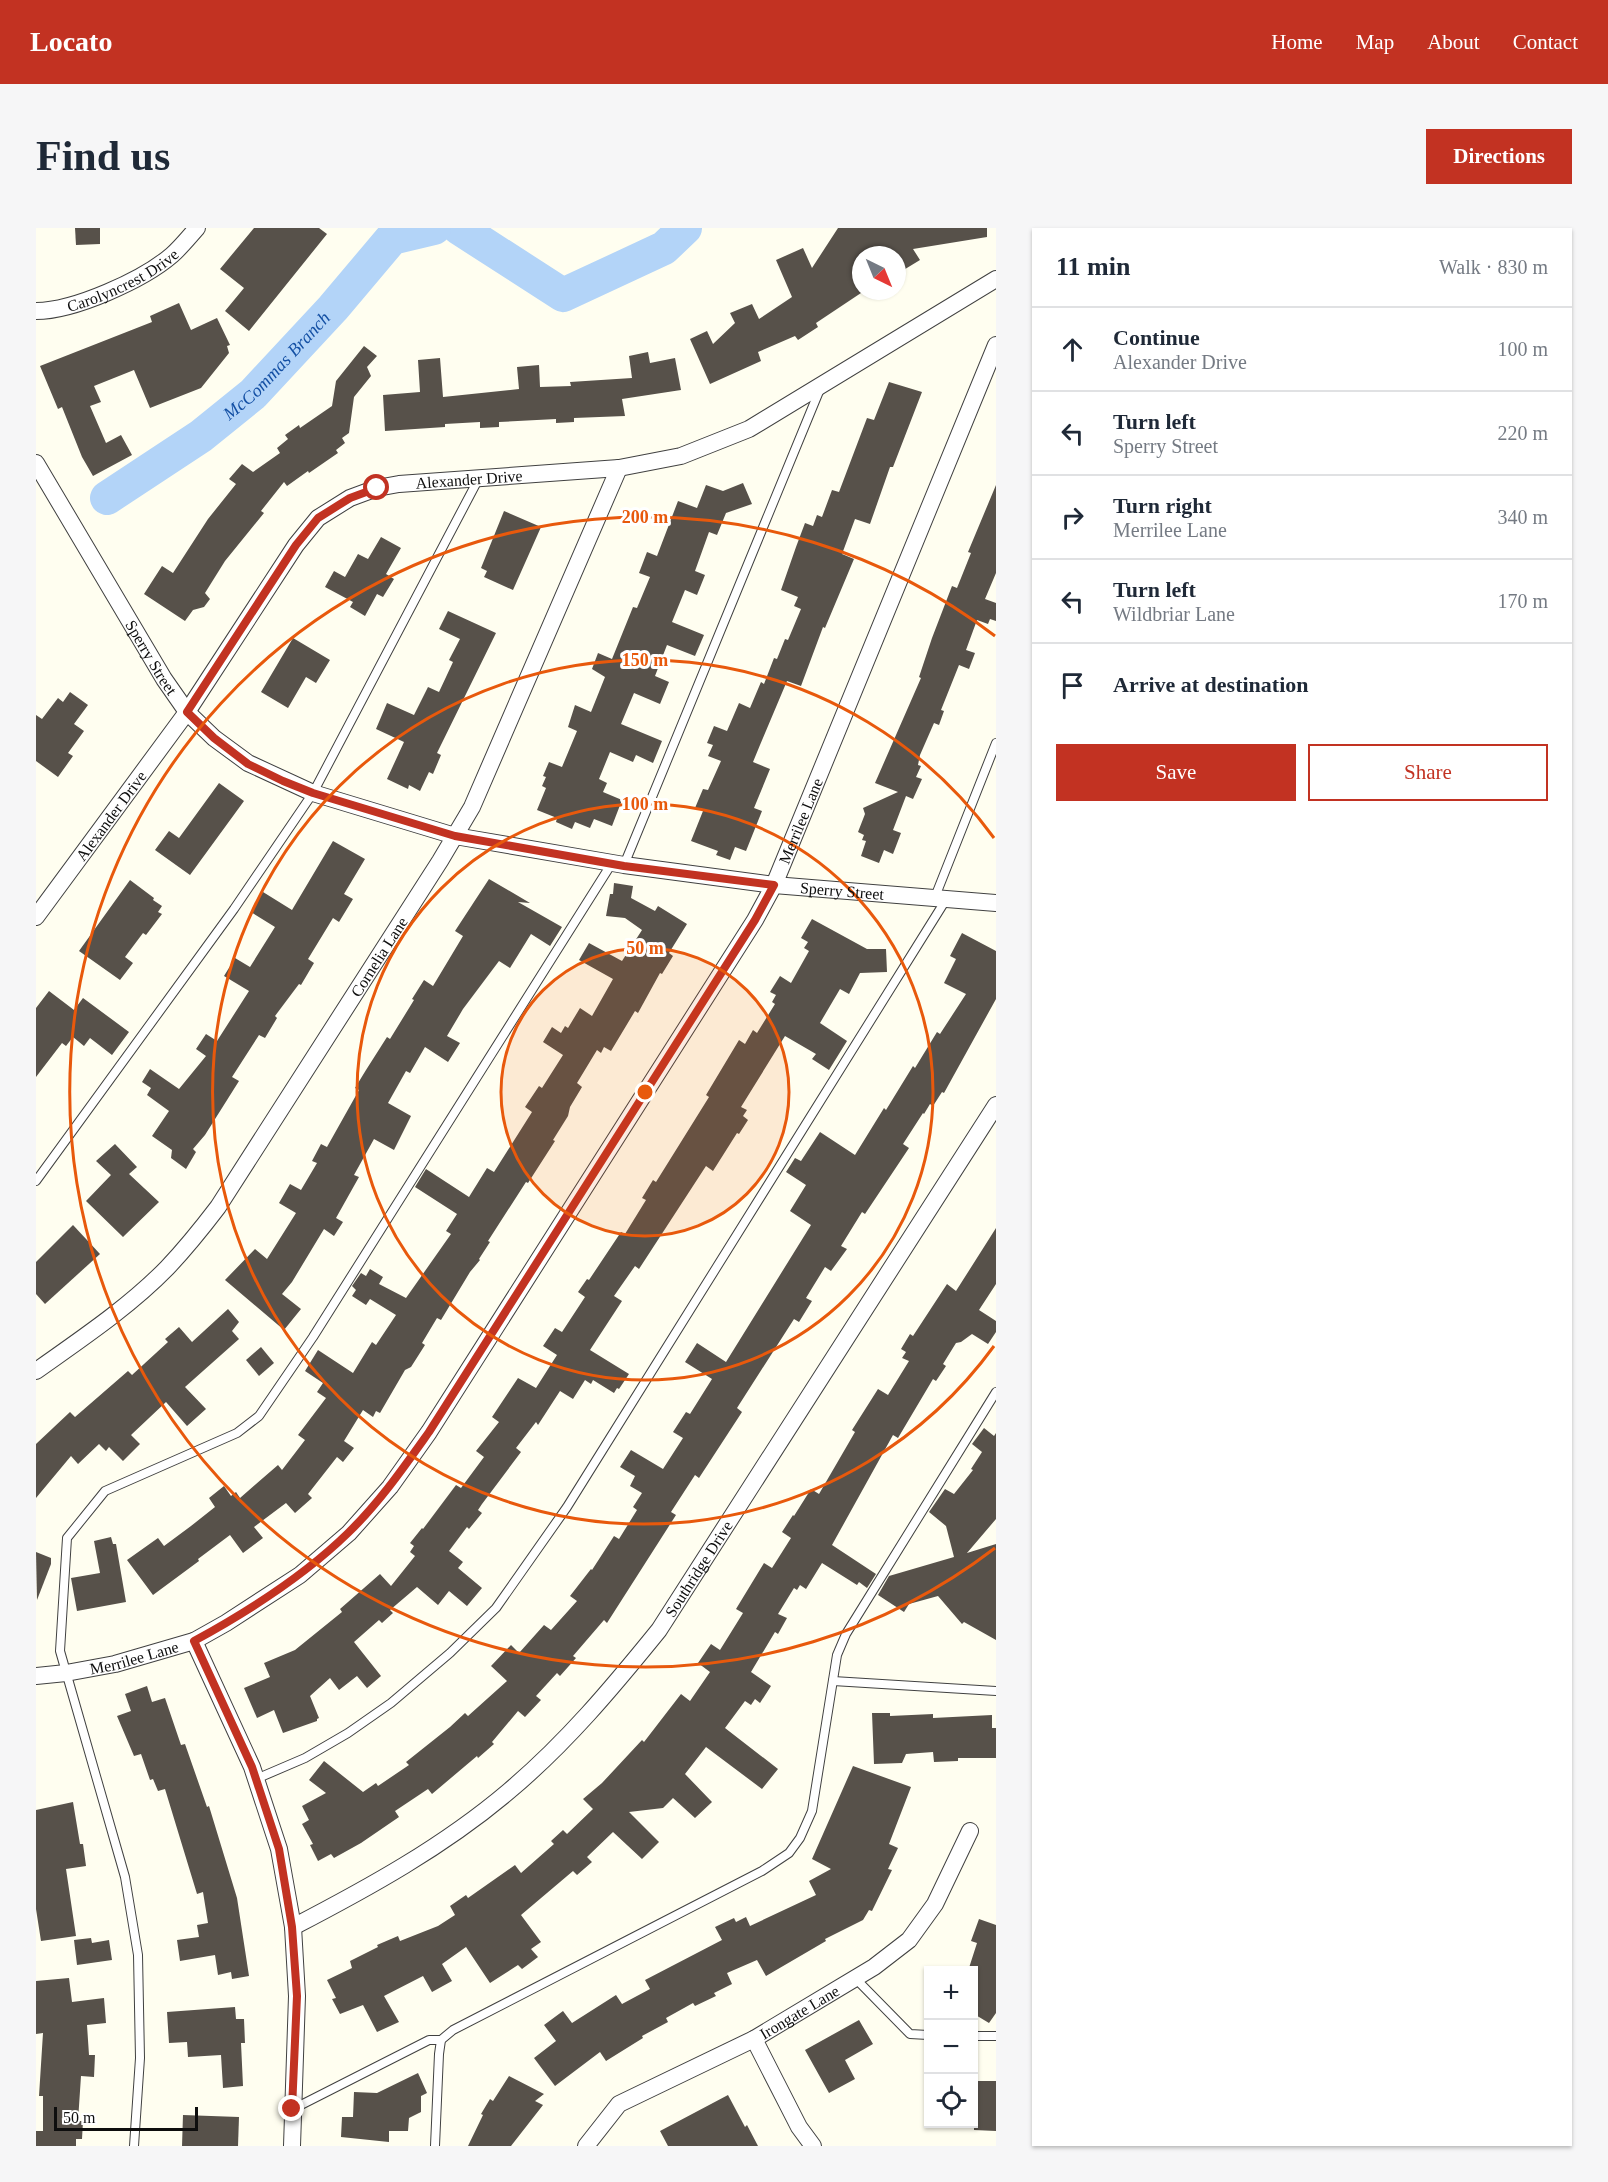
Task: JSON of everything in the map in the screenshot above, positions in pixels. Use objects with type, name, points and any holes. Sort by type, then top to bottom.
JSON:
[{"type":"street","name":"Carolyncrest Drive","points":[[36,311],[63,307],[102,294],[144,275],[172,255],[197,228]]},
{"type":"street","name":"Alexander Drive","points":[[36,917],[187,712],[296,545],[318,518],[350,498],[377,488],[399,484],[619,468],[681,456],[749,429],[996,279]]},
{"type":"street","name":"Merrilee Lane","points":[[36,1676],[115,1664],[194,1641],[300,1575],[349,1533],[390,1487],[448,1402],[755,920],[774,885],[996,345]]},
{"type":"street","name":"Sperry Street","points":[[36,463],[164,679],[187,712],[214,738],[248,764],[313,793],[455,836],[618,864],[774,885],[996,903]]},
{"type":"street","name":"Cornelia Lane","points":[[36,1371],[132,1300],[166,1269],[218,1207],[472,807],[619,468]]},
{"type":"street","name":"Southridge Drive","points":[[292,1927],[388,1876],[438,1845],[509,1791],[601,1702],[658,1630],[996,1105]]},
{"type":"street","points":[[194,1641],[252,1767],[279,1849],[292,1927],[297,1996],[292,2146]]},
{"type":"street","name":"Irongate Lane","points":[[586,2146],[619,2104],[754,2039],[874,1967],[909,1940],[935,1904],[970,1830]]},
{"type":"street","points":[[754,2039],[799,2127],[813,2146]]},
{"type":"lane","points":[[134,2146],[140,2058],[138,1955],[125,1877],[60,1652],[67,1538],[105,1491],[237,1433],[259,1416],[319,1327],[618,864],[822,383]]},
{"type":"lane","points":[[36,1181],[234,909],[313,793],[479,478]]},
{"type":"lane","points":[[256,1779],[305,1758],[374,1715],[450,1653],[496,1608],[567,1507],[941,897],[996,743]]},
{"type":"lane","points":[[292,2109],[429,2040],[441,2040],[453,2030],[762,1871],[789,1853],[800,1838],[812,1811],[837,1655],[846,1635],[996,1392]]},
{"type":"lane","points":[[833,1681],[996,1690]]},
{"type":"lane","points":[[855,1978],[910,2034],[924,2035]]},
{"type":"lane","points":[[978,2036],[996,2036]]},
{"type":"lane","points":[[435,2146],[441,2040]]},
{"type":"building","points":[[75,228],[100,228],[100,244],[76,245]]},
{"type":"building","points":[[254,228],[319,228],[327,234],[249,331],[225,311],[244,288],[220,269]]},
{"type":"building","points":[[838,228],[987,228],[987,237],[913,249],[920,260],[906,269],[906,246],[852,246],[852,299],[816,323],[818,327],[798,340],[795,336],[758,352],[761,361],[710,384],[690,339],[707,331],[713,344],[735,323],[730,313],[752,304],[759,319],[792,297],[776,260],[803,248],[812,268]]},
{"type":"building","points":[[179,303],[191,330],[217,318],[230,345],[227,346],[229,353],[201,388],[150,408],[134,370],[94,386],[101,402],[90,406],[106,443],[121,435],[132,455],[93,476],[82,457],[62,407],[58,409],[40,366],[152,322],[150,316]]},
{"type":"building","points":[[364,346],[377,356],[367,367],[371,376],[354,397],[349,433],[342,438],[345,443],[336,450],[338,453],[309,473],[308,471],[287,486],[284,482],[261,511],[264,513],[225,561],[205,593],[210,599],[204,607],[193,610],[185,621],[144,594],[162,566],[173,573],[208,519],[236,484],[229,479],[242,464],[253,472],[280,453],[277,448],[288,439],[285,435],[299,425],[300,428],[332,406],[336,381]]},
{"type":"building","points":[[648,352],[650,363],[675,358],[681,390],[622,399],[625,416],[574,418],[574,422],[556,423],[556,419],[499,422],[499,427],[480,428],[480,422],[445,424],[445,427],[385,431],[383,395],[420,392],[418,360],[440,358],[443,397],[519,389],[517,367],[539,365],[540,387],[571,386],[570,382],[632,378],[629,356]]},
{"type":"building","points":[[889,382],[922,392],[893,467],[890,467],[870,524],[855,519],[842,554],[854,559],[825,628],[823,627],[801,686],[787,681],[753,762],[770,769],[754,808],[762,811],[746,851],[735,847],[730,860],[716,855],[718,851],[691,841],[703,811],[695,808],[703,789],[708,790],[721,761],[708,756],[713,745],[707,743],[714,726],[727,731],[739,703],[750,708],[761,682],[764,684],[774,658],[777,659],[785,639],[788,640],[801,609],[794,606],[798,597],[781,590],[805,523],[813,526],[817,515],[822,517],[832,490],[839,492],[867,418],[874,420]]},
{"type":"building","points":[[743,483],[752,504],[726,513],[717,535],[709,532],[695,571],[705,575],[697,595],[685,590],[672,622],[704,635],[695,656],[667,645],[655,676],[669,682],[660,704],[634,693],[621,724],[662,741],[653,763],[636,755],[633,762],[610,752],[599,779],[607,783],[603,792],[622,800],[612,826],[594,819],[590,828],[575,822],[572,829],[556,822],[557,818],[537,810],[546,788],[542,786],[546,777],[543,776],[549,762],[562,767],[577,731],[568,727],[575,705],[591,712],[605,677],[592,669],[598,653],[612,659],[633,607],[637,608],[650,577],[639,573],[647,552],[657,556],[678,501],[697,508],[706,485],[723,491]]},
{"type":"building","points":[[996,485],[996,573],[985,599],[996,603],[996,621],[990,619],[988,624],[977,620],[966,650],[975,653],[969,669],[959,665],[941,710],[944,711],[939,725],[934,723],[920,755],[918,765],[921,766],[916,777],[922,779],[913,799],[906,796],[893,830],[901,833],[893,854],[884,850],[879,863],[861,856],[866,841],[862,840],[864,835],[858,832],[865,814],[863,808],[898,792],[875,783],[921,678],[919,677],[932,638],[952,586],[957,588],[971,553],[968,552]]},
{"type":"building","points":[[504,511],[541,527],[513,590],[484,577],[487,571],[481,568]]},
{"type":"building","points":[[381,537],[401,548],[386,574],[394,579],[383,597],[377,594],[365,616],[350,607],[353,602],[325,587],[334,571],[345,577],[358,554],[368,559]]},
{"type":"building","points":[[448,611],[496,633],[437,753],[441,755],[433,774],[429,772],[420,791],[409,785],[408,789],[387,779],[404,742],[376,729],[387,703],[414,715],[428,687],[439,692],[453,662],[449,660],[460,639],[439,629]]},
{"type":"building","points":[[293,638],[330,660],[316,683],[306,677],[288,708],[261,692]]},
{"type":"building","points":[[70,692],[88,705],[74,724],[84,731],[68,753],[73,756],[58,777],[36,761],[36,715],[42,719],[58,698],[63,702]]},
{"type":"building","points":[[219,783],[244,801],[190,875],[155,850],[169,831],[179,838]]},
{"type":"building","points":[[333,841],[365,859],[344,894],[353,899],[339,922],[333,918],[308,959],[314,963],[301,985],[299,984],[275,1016],[277,1018],[265,1038],[259,1035],[232,1077],[239,1081],[205,1135],[193,1149],[196,1152],[186,1169],[171,1158],[172,1150],[152,1136],[169,1111],[147,1095],[151,1088],[142,1082],[150,1069],[179,1089],[206,1056],[196,1049],[206,1034],[217,1041],[249,991],[224,976],[235,958],[250,967],[275,927],[251,912],[263,892],[292,910]]},
{"type":"building","points":[[489,879],[530,903],[518,902],[562,927],[550,946],[531,934],[510,968],[499,961],[463,1009],[447,1036],[460,1043],[448,1062],[425,1047],[410,1073],[406,1071],[388,1103],[411,1116],[394,1150],[374,1139],[354,1175],[359,1177],[336,1218],[343,1222],[334,1236],[324,1229],[292,1282],[282,1294],[301,1309],[284,1330],[225,1280],[255,1249],[267,1259],[296,1213],[279,1203],[290,1184],[301,1190],[317,1163],[312,1161],[321,1144],[327,1147],[359,1090],[355,1088],[387,1037],[390,1039],[424,980],[433,986],[463,936],[455,931]]},
{"type":"building","points":[[130,880],[162,906],[158,912],[162,914],[146,935],[143,933],[125,957],[133,963],[120,980],[79,951]]},
{"type":"building","points":[[614,883],[633,886],[631,898],[655,911],[658,906],[687,924],[669,953],[673,956],[662,974],[660,973],[638,1013],[635,1011],[611,1051],[604,1047],[601,1053],[597,1050],[577,1083],[582,1087],[553,1140],[555,1141],[488,1241],[490,1242],[480,1260],[470,1272],[441,1320],[437,1318],[422,1343],[425,1345],[411,1367],[405,1370],[380,1413],[376,1411],[373,1417],[363,1410],[344,1441],[354,1448],[343,1462],[337,1457],[308,1494],[312,1498],[295,1513],[286,1503],[254,1527],[263,1538],[243,1553],[230,1535],[153,1595],[127,1560],[158,1538],[164,1546],[191,1526],[215,1507],[209,1498],[224,1486],[231,1496],[236,1492],[240,1498],[278,1465],[282,1470],[305,1440],[298,1435],[326,1398],[317,1392],[323,1383],[305,1371],[318,1350],[353,1373],[372,1342],[376,1345],[396,1315],[370,1299],[366,1305],[352,1296],[356,1290],[352,1286],[361,1273],[366,1276],[370,1269],[383,1277],[379,1284],[406,1298],[451,1234],[446,1231],[457,1214],[415,1187],[426,1169],[469,1197],[487,1168],[494,1172],[532,1112],[525,1107],[539,1086],[542,1088],[563,1055],[543,1042],[552,1027],[561,1033],[565,1026],[568,1028],[580,1008],[592,1016],[613,979],[579,960],[589,943],[622,961],[642,930],[625,918],[606,916]]},
{"type":"building","points":[[812,919],[867,949],[886,949],[887,972],[860,973],[849,994],[840,989],[820,1023],[847,1041],[829,1070],[812,1059],[816,1054],[785,1036],[741,1107],[747,1110],[743,1116],[748,1120],[739,1134],[737,1133],[713,1171],[706,1166],[639,1269],[635,1266],[614,1296],[622,1301],[590,1350],[629,1374],[614,1393],[593,1380],[591,1384],[585,1380],[573,1399],[560,1391],[538,1425],[536,1422],[516,1448],[521,1452],[478,1510],[482,1513],[469,1529],[467,1527],[449,1551],[463,1562],[458,1568],[482,1588],[467,1606],[449,1591],[438,1605],[417,1587],[390,1610],[393,1613],[382,1623],[379,1620],[354,1642],[381,1676],[367,1688],[357,1676],[339,1690],[330,1678],[310,1696],[319,1718],[317,1721],[283,1733],[274,1710],[257,1718],[244,1688],[270,1677],[264,1663],[295,1650],[342,1612],[340,1609],[380,1574],[391,1586],[415,1556],[410,1552],[414,1546],[410,1543],[456,1485],[461,1488],[484,1457],[476,1451],[499,1422],[492,1417],[518,1378],[536,1388],[557,1355],[543,1346],[555,1328],[562,1332],[585,1297],[578,1292],[587,1279],[589,1280],[621,1232],[625,1234],[646,1200],[642,1198],[653,1180],[656,1182],[709,1097],[706,1095],[739,1040],[745,1044],[753,1030],[757,1033],[775,1004],[772,1002],[776,995],[770,992],[780,976],[791,983],[809,951],[804,948],[808,942],[801,938]]},
{"type":"building","points":[[962,933],[996,951],[996,999],[944,1093],[942,1092],[933,1106],[930,1104],[923,1113],[903,1144],[909,1148],[865,1214],[862,1212],[841,1246],[847,1249],[831,1271],[825,1267],[806,1298],[812,1301],[799,1322],[794,1319],[737,1408],[742,1412],[699,1478],[695,1475],[671,1512],[676,1515],[607,1623],[604,1620],[573,1656],[576,1658],[560,1676],[557,1673],[536,1696],[541,1700],[525,1717],[518,1711],[492,1742],[494,1744],[478,1758],[477,1756],[432,1794],[428,1789],[395,1811],[399,1817],[361,1843],[334,1858],[331,1854],[318,1861],[310,1845],[313,1844],[302,1824],[309,1820],[302,1806],[326,1793],[309,1780],[324,1761],[363,1792],[376,1783],[378,1786],[409,1765],[406,1762],[465,1713],[468,1716],[507,1681],[491,1666],[511,1645],[519,1653],[544,1625],[551,1630],[577,1601],[570,1596],[592,1570],[614,1536],[619,1539],[637,1510],[633,1507],[642,1493],[630,1486],[635,1476],[620,1467],[631,1450],[663,1469],[683,1438],[673,1432],[686,1412],[690,1414],[712,1379],[685,1362],[697,1343],[726,1362],[811,1225],[790,1211],[806,1185],[786,1172],[795,1158],[801,1161],[820,1132],[855,1155],[884,1108],[886,1110],[913,1066],[915,1068],[937,1032],[940,1034],[966,994],[944,983],[956,959],[950,956]]},
{"type":"building","points":[[49,991],[74,1010],[83,998],[129,1032],[112,1055],[90,1038],[84,1046],[73,1037],[66,1046],[62,1043],[36,1077],[36,1008]]},
{"type":"building","points":[[115,1144],[137,1167],[129,1174],[159,1202],[123,1237],[86,1201],[111,1175],[96,1161]]},
{"type":"building","points":[[73,1225],[100,1254],[45,1304],[36,1294],[36,1262]]},
{"type":"building","points":[[996,1228],[996,1284],[979,1310],[996,1321],[996,1332],[988,1344],[972,1334],[956,1343],[943,1364],[946,1366],[936,1381],[933,1379],[898,1438],[893,1435],[832,1545],[876,1574],[867,1588],[859,1582],[857,1585],[822,1563],[806,1589],[800,1585],[797,1590],[794,1588],[778,1614],[787,1618],[778,1634],[775,1632],[751,1672],[771,1686],[760,1703],[755,1699],[751,1705],[745,1701],[725,1728],[778,1769],[762,1789],[706,1747],[685,1774],[712,1802],[695,1818],[673,1798],[663,1808],[629,1812],[659,1842],[642,1859],[613,1832],[587,1857],[592,1862],[577,1875],[573,1871],[521,1915],[541,1942],[531,1949],[538,1957],[522,1969],[518,1965],[490,1983],[466,1947],[442,1964],[452,1981],[432,1992],[423,1976],[384,1996],[399,2022],[377,2032],[363,2005],[340,2014],[332,1999],[336,1998],[327,1980],[352,1968],[350,1961],[378,1947],[377,1945],[398,1936],[400,1941],[438,1926],[455,1915],[450,1906],[466,1895],[468,1898],[515,1865],[521,1873],[554,1844],[551,1841],[563,1830],[567,1834],[593,1809],[583,1799],[602,1783],[642,1740],[644,1742],[681,1694],[690,1701],[710,1672],[698,1663],[711,1644],[720,1650],[743,1613],[736,1609],[764,1563],[772,1568],[791,1538],[782,1532],[811,1489],[819,1494],[855,1432],[852,1430],[878,1389],[888,1395],[909,1361],[902,1358],[906,1352],[901,1349],[910,1334],[913,1336],[947,1284],[956,1291]]},
{"type":"building","points":[[228,1309],[239,1322],[232,1331],[239,1339],[185,1387],[206,1409],[187,1426],[166,1402],[131,1435],[140,1444],[123,1461],[109,1447],[106,1451],[99,1444],[78,1464],[71,1456],[36,1498],[36,1444],[70,1412],[75,1417],[128,1371],[132,1375],[168,1342],[165,1339],[179,1327],[192,1342]]},
{"type":"building","points":[[261,1347],[274,1363],[259,1376],[246,1360]]},
{"type":"building","points":[[984,1428],[994,1436],[996,1433],[996,1519],[967,1553],[996,1544],[996,1640],[964,1622],[962,1624],[938,1596],[909,1604],[904,1612],[878,1595],[889,1576],[954,1557],[946,1526],[929,1512],[945,1489],[954,1494],[973,1470],[971,1469],[982,1452],[972,1444]]},
{"type":"building","points":[[111,1537],[113,1544],[116,1544],[126,1602],[77,1611],[71,1578],[100,1573],[94,1541]]},
{"type":"building","points":[[36,1552],[51,1558],[51,1564],[37,1600]]},
{"type":"building","points":[[147,1686],[152,1702],[165,1698],[181,1745],[185,1744],[207,1807],[209,1806],[237,1898],[249,1976],[232,1979],[231,1972],[218,1975],[215,1955],[180,1961],[177,1940],[199,1937],[197,1925],[208,1923],[203,1892],[197,1894],[165,1789],[158,1791],[153,1779],[150,1780],[141,1754],[134,1756],[117,1716],[131,1711],[125,1694]]},
{"type":"building","points":[[872,1713],[890,1713],[890,1716],[933,1714],[933,1718],[992,1715],[992,1728],[996,1728],[996,1758],[958,1758],[958,1761],[934,1762],[933,1752],[906,1754],[902,1763],[874,1764]]},
{"type":"building","points":[[853,1766],[911,1787],[889,1844],[898,1848],[888,1869],[892,1870],[872,1911],[869,1910],[863,1920],[825,1939],[826,1941],[766,1976],[757,1960],[727,1973],[732,1984],[714,1993],[716,1996],[695,2006],[693,2003],[666,2018],[668,2022],[642,2036],[643,2038],[606,2061],[600,2052],[555,2086],[534,2058],[556,2041],[544,2025],[563,2011],[572,2023],[616,1995],[622,2004],[650,1989],[645,1980],[722,1940],[715,1927],[734,1918],[736,1922],[746,1917],[750,1926],[816,1895],[809,1881],[831,1869],[812,1859]]},
{"type":"building","points":[[73,1802],[86,1866],[66,1869],[76,1936],[41,1941],[36,1909],[36,1810]]},
{"type":"building","points":[[979,1919],[996,1925],[996,2013],[989,2023],[978,2016],[978,1966],[970,1966],[977,1943],[971,1941]]},
{"type":"building","points":[[91,1938],[92,1943],[109,1940],[112,1960],[77,1965],[74,1940]]},
{"type":"building","points":[[69,1978],[72,2002],[104,1998],[106,2023],[87,2025],[89,2055],[95,2055],[94,2077],[81,2076],[78,2121],[83,2121],[82,2139],[76,2139],[76,2146],[36,2146],[36,2131],[43,2131],[43,2096],[39,2096],[43,2033],[36,2034],[36,1981]]},
{"type":"building","points":[[235,2007],[236,2019],[244,2019],[245,2043],[241,2043],[243,2086],[223,2088],[221,2055],[188,2057],[187,2042],[169,2043],[167,2012]]},
{"type":"building","points":[[859,2020],[873,2044],[845,2060],[855,2079],[829,2093],[805,2050]]},
{"type":"building","points":[[418,2073],[427,2093],[421,2096],[421,2112],[409,2118],[408,2131],[389,2131],[389,2142],[341,2137],[342,2117],[353,2117],[354,2092],[377,2093]]},
{"type":"building","points":[[509,2076],[544,2094],[535,2101],[543,2105],[511,2146],[468,2146],[483,2115],[481,2114],[490,2099],[493,2101]]},
{"type":"building","points":[[978,2081],[996,2081],[996,2131],[974,2130],[978,2128]]},
{"type":"building","points":[[728,2095],[758,2146],[668,2146],[660,2131]]},
{"type":"building","points":[[183,2115],[239,2117],[238,2146],[182,2146]]},
{"type":"waterway","name":"McCommas Branch","points":[[107,498],[201,436],[253,394],[333,308],[392,238],[434,228]]},
{"type":"waterway","name":"McCommas Branch","points":[[459,228],[563,295],[664,248],[685,228]]},
{"type":"route","points":[[292,2109],[297,1996],[292,1927],[279,1849],[252,1767],[194,1641],[300,1575],[349,1533],[390,1487],[429,1432],[755,920],[774,885],[624,866],[455,836],[313,793],[283,781],[248,764],[214,738],[187,712],[296,545],[318,518],[350,498],[377,488]]}]
